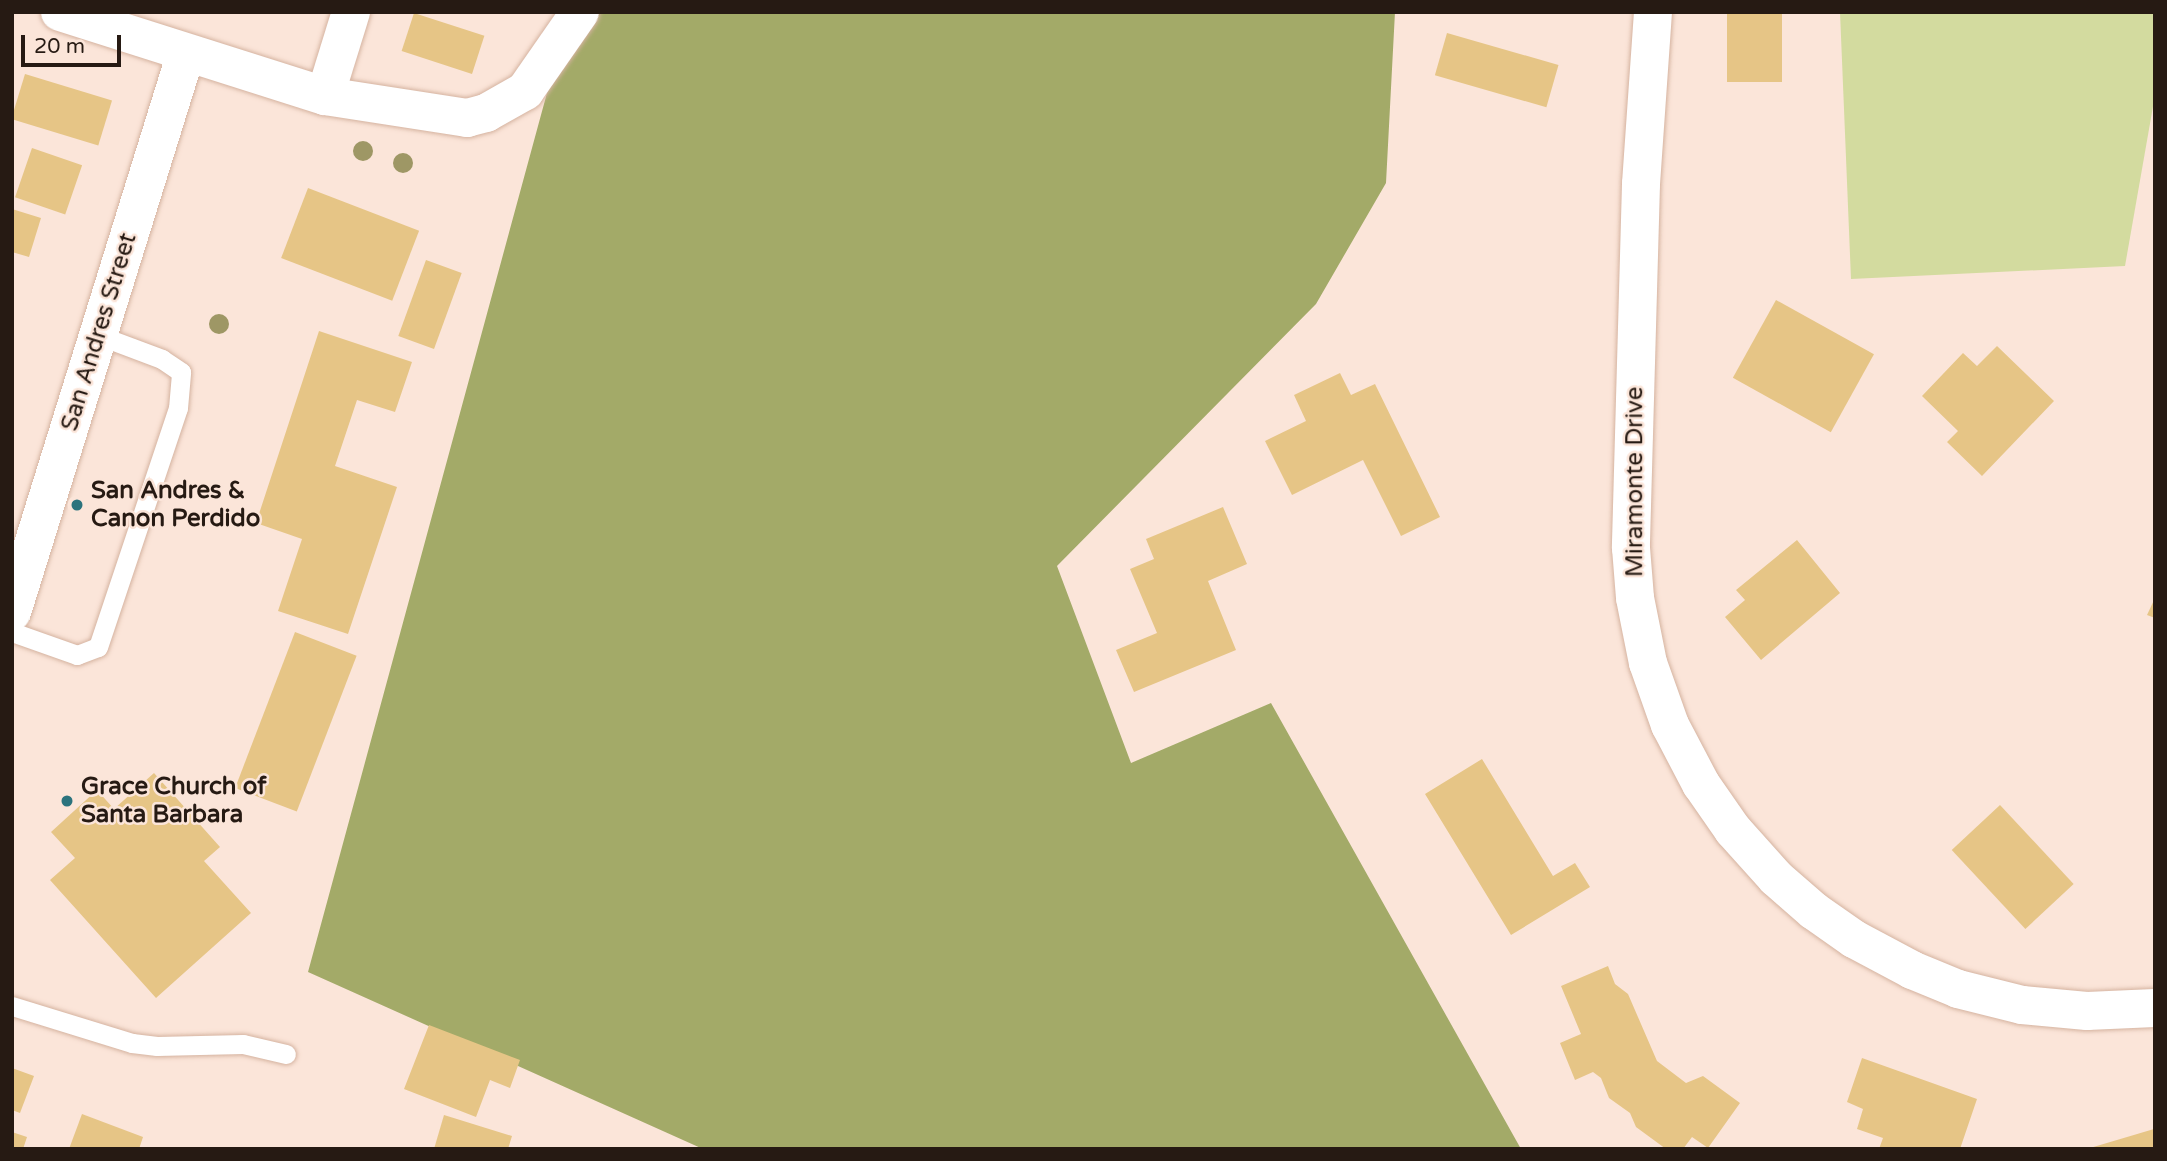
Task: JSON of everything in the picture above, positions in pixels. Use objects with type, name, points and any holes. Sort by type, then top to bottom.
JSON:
[{"type":"street","points":[[60,12],[325,96],[467,118],[486,113],[525,91],[580,12]]},
{"type":"street","points":[[325,96],[351,12]]},
{"type":"street","name":"Miramonte Drive","points":[[1653,12],[1641,184],[1631,548],[1635,598],[1648,663],[1670,725],[1700,784],[1732,830],[1776,878],[1854,939],[1912,970],[1958,989],[2022,1005],[2087,1011],[2155,1009]]},
{"type":"street","name":"San Andres Street","points":[[12,612],[186,53]]},
{"type":"lane","points":[[12,632],[77,654],[98,648],[178,408],[181,372],[162,359],[98,335]]},
{"type":"lane","points":[[12,1006],[132,1043],[157,1046],[243,1044],[286,1054]]},
{"type":"green space","points":[[569,12],[1395,12],[1386,183],[1316,304],[1057,566],[1131,763],[1271,703],[1521,1149],[703,1149],[308,972]]},
{"type":"green space","points":[[1840,12],[2155,12],[2155,95],[2125,266],[1851,279]]},
{"type":"building","points":[[1727,12],[1782,12],[1782,82],[1727,82]]},
{"type":"building","points":[[414,13],[484,36],[472,74],[402,51]]},
{"type":"building","points":[[1447,33],[1559,65],[1546,107],[1435,75]]},
{"type":"building","points":[[25,74],[112,101],[98,146],[12,119]]},
{"type":"building","points":[[32,148],[82,165],[65,214],[15,197]]},
{"type":"building","points":[[308,188],[419,231],[392,301],[281,258]]},
{"type":"building","points":[[12,209],[41,218],[29,257],[12,252]]},
{"type":"building","points":[[426,260],[462,273],[434,349],[398,336]]},
{"type":"building","points":[[1776,300],[1874,354],[1831,432],[1733,378]]},
{"type":"building","points":[[319,331],[412,362],[395,412],[357,400],[335,466],[397,487],[348,634],[278,611],[302,539],[256,523]]},
{"type":"building","points":[[1997,346],[2054,401],[1982,476],[1947,442],[1958,431],[1922,396],[1963,353],[1977,366]]},
{"type":"building","points":[[1340,373],[1351,395],[1375,384],[1440,517],[1401,536],[1363,460],[1292,495],[1265,441],[1306,421],[1294,395]]},
{"type":"building","points":[[1223,507],[1247,564],[1208,581],[1236,650],[1134,692],[1116,650],[1157,633],[1130,569],[1154,559],[1146,539]]},
{"type":"building","points":[[1797,540],[1840,593],[1761,660],[1725,617],[1745,600],[1736,590]]},
{"type":"building","points":[[2155,598],[2155,618],[2147,615]]},
{"type":"building","points":[[295,632],[357,656],[297,812],[235,788]]},
{"type":"building","points":[[1482,759],[1553,876],[1575,863],[1590,887],[1511,935],[1425,794]]},
{"type":"building","points":[[154,773],[220,847],[204,861],[251,913],[156,998],[50,880],[75,858],[51,832],[97,790],[114,809]]},
{"type":"building","points":[[2000,805],[2074,884],[2025,929],[1952,850]]},
{"type":"building","points":[[1608,966],[1615,984],[1628,994],[1657,1061],[1686,1083],[1703,1076],[1740,1103],[1708,1148],[1692,1137],[1683,1149],[1666,1149],[1636,1127],[1630,1113],[1609,1098],[1601,1078],[1593,1072],[1575,1080],[1560,1043],[1581,1034],[1561,986]]},
{"type":"building","points":[[429,1025],[520,1060],[510,1088],[490,1080],[476,1117],[404,1089]]},
{"type":"building","points":[[1862,1058],[1977,1099],[1960,1149],[1879,1149],[1883,1138],[1857,1129],[1863,1109],[1847,1102]]},
{"type":"building","points":[[12,1068],[34,1076],[20,1113],[12,1110]]},
{"type":"building","points":[[82,1114],[143,1137],[139,1149],[69,1149]]},
{"type":"building","points":[[444,1115],[512,1136],[508,1149],[434,1149]]},
{"type":"building","points":[[2154,1129],[2155,1149],[2090,1149],[2090,1148]]},
{"type":"building","points":[[12,1132],[27,1137],[23,1149],[12,1149]]},
{"type":"place","name":"San Andres & Canon Perdido","points":[[77,505]]},
{"type":"place","name":"Grace Church of Santa Barbara","points":[[67,801]]}]
